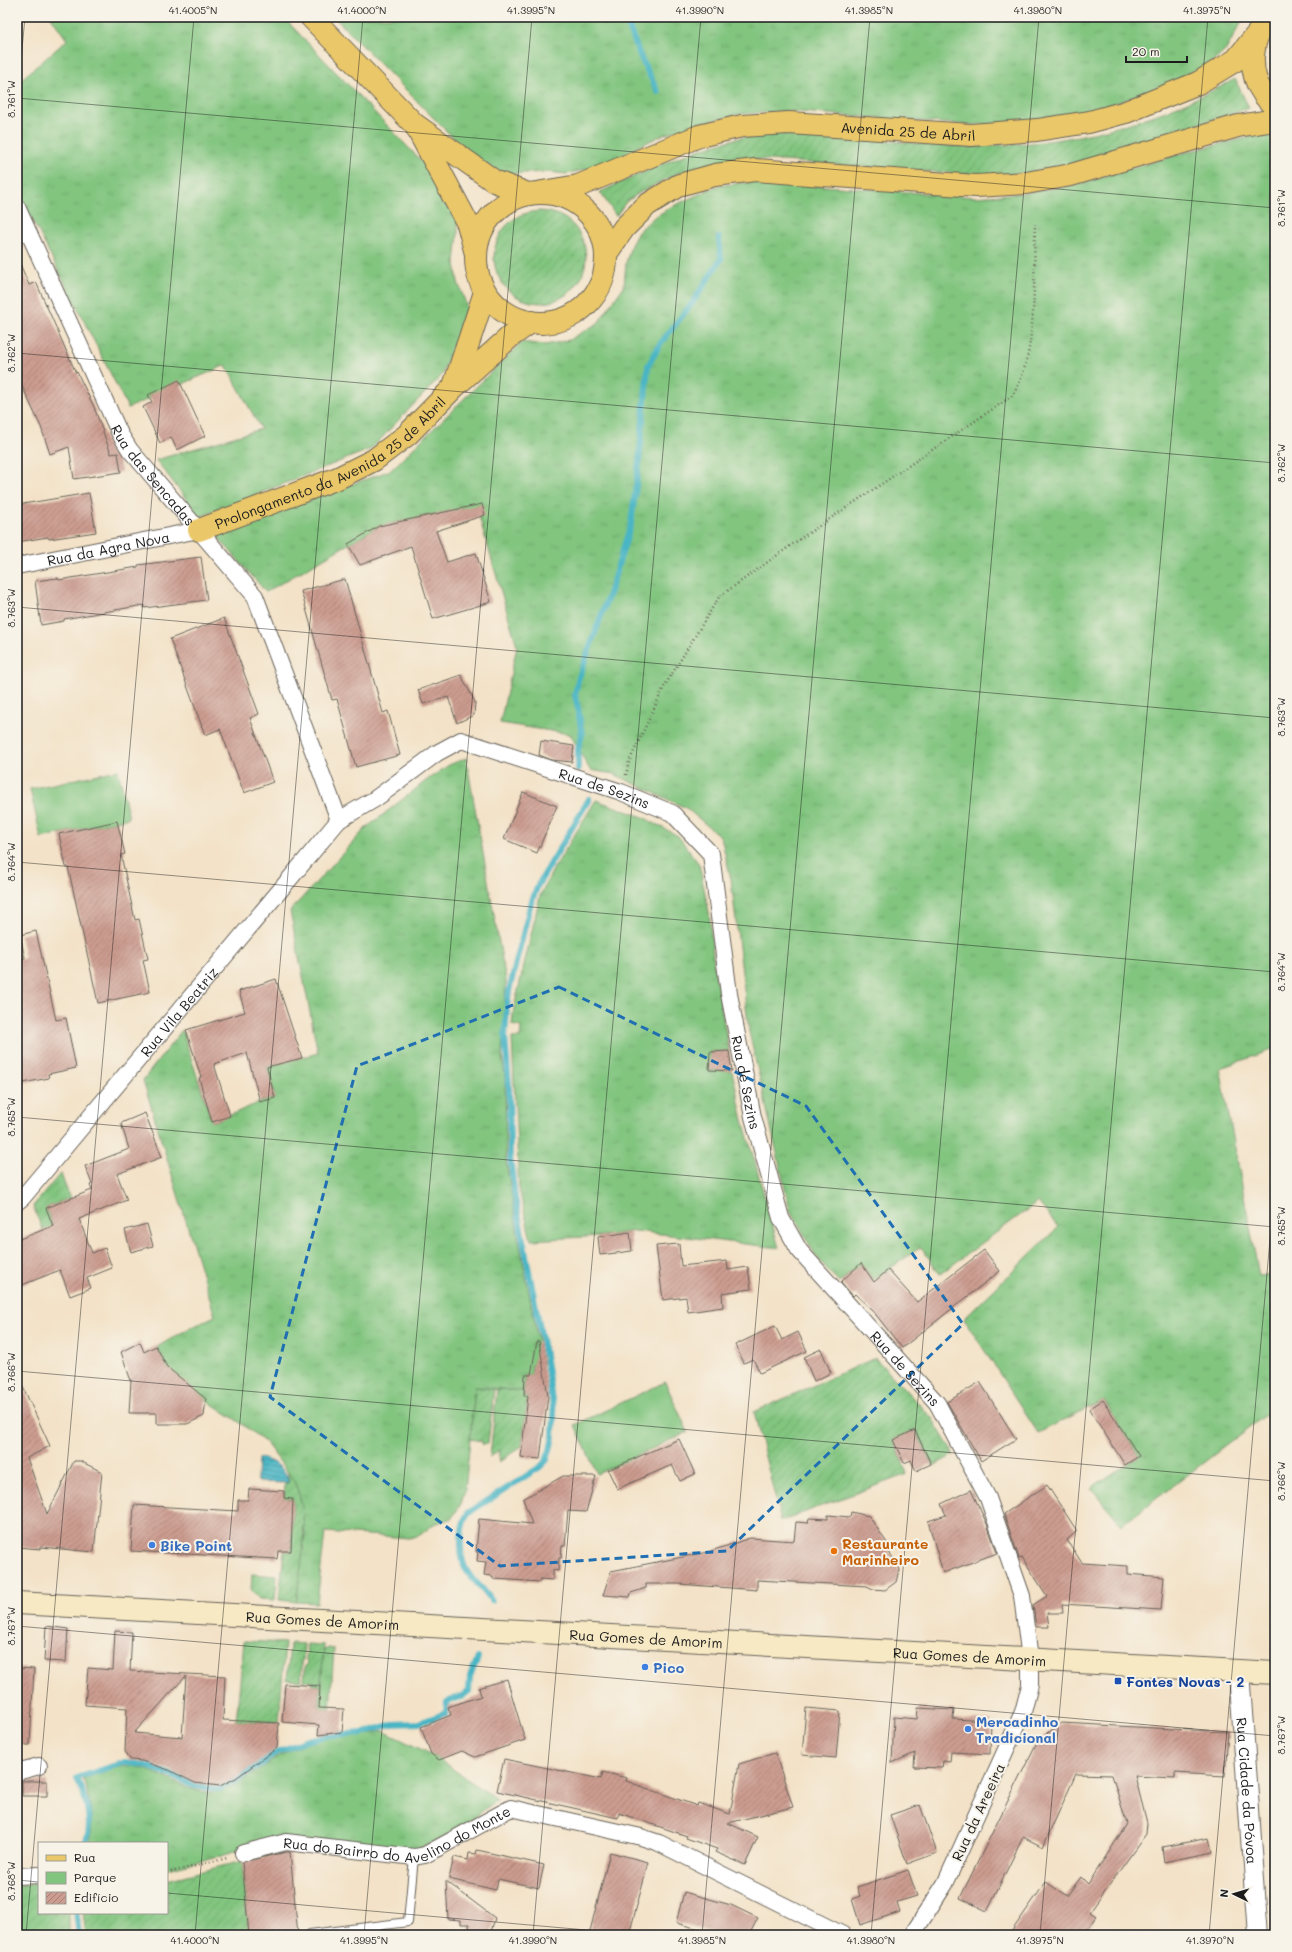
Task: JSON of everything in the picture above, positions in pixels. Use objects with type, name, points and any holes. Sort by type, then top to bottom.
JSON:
[{"type":"main road","name":"Avenida 25 de Abril","points":[[311,17],[414,124],[494,181],[535,193],[561,195],[579,204],[593,218],[602,235],[606,254],[605,272],[599,288],[589,302],[572,315],[552,322],[531,322],[513,317],[497,306],[485,292],[478,274],[476,255],[468,224],[414,124]]},
{"type":"main road","name":"Avenida 25 de Abril","points":[[476,255],[479,238],[486,222],[497,209],[512,199],[535,193],[578,186],[699,136],[742,126],[789,123],[971,135],[1037,130],[1089,122],[1126,112],[1198,83],[1236,60],[1263,22]]},
{"type":"main road","points":[[1263,22],[1253,52],[1254,73],[1262,92],[1275,107]]},
{"type":"main road","name":"Avenida 25 de Abril","points":[[606,254],[624,228],[647,205],[679,185],[715,175],[755,170],[976,186],[1026,183],[1071,175],[1238,126],[1275,120]]},
{"type":"main road","name":"Prolongamento da Avenida 25 de Abril","points":[[454,387],[485,292]]},
{"type":"main road","name":"Prolongamento da Avenida 25 de Abril","points":[[200,530],[338,478],[374,460],[407,435],[454,387],[511,336],[531,322]]},
{"type":"main road","name":"Rua Gomes de Amorim","points":[[17,1603],[1275,1673]]},
{"type":"street","name":"Rua das Sencadas","points":[[17,207],[120,434],[130,450],[148,473],[200,530],[255,596],[339,820]]},
{"type":"street","name":"Rua da Agra Nova","points":[[17,566],[200,530]]},
{"type":"street","name":"Rua de Sezins","points":[[339,820],[375,799],[437,753],[461,740],[621,792],[672,813],[711,854],[729,994],[753,1117],[781,1218],[799,1250],[936,1403],[988,1498],[1022,1596],[1030,1659]]},
{"type":"street","name":"Rua Vila Beatriz","points":[[17,1202],[23,1197],[339,820]]},
{"type":"street","name":"Rua da Areeira","points":[[912,1935],[945,1884],[1023,1712],[1030,1685],[1030,1659]]},
{"type":"street","name":"Rua Cidade da Póvoa","points":[[1239,1671],[1258,1935]]},
{"type":"street","points":[[17,1772],[39,1766]]},
{"type":"street","name":"Rua do Bairro do Avelino do Monte","points":[[243,1853],[286,1842],[414,1858],[425,1855],[511,1808],[641,1837],[659,1844],[843,1935]]},
{"type":"street","points":[[17,1876],[38,1875]]},
{"type":"lane","points":[[310,1934],[408,1922],[414,1858]]},
{"type":"path","points":[[621,792],[629,762],[664,687],[719,597],[797,541],[1012,396],[1019,386],[1026,367],[1030,344],[1035,224]]},
{"type":"path","points":[[168,1873],[243,1853]]},
{"type":"highlighted area","points":[[559,987],[806,1106],[963,1324],[727,1551],[500,1566],[270,1397],[357,1066]]},
{"type":"green space","points":[[51,17],[283,17],[429,169],[457,217],[458,233],[455,263],[458,282],[467,307],[442,375],[371,449],[200,517],[156,460],[261,429],[226,365],[128,408],[17,189],[17,83],[67,40]]},
{"type":"green space","points":[[334,17],[1244,17],[1226,50],[1213,62],[1157,89],[1083,114],[1035,122],[970,125],[787,111],[740,114],[697,124],[663,135],[637,147],[605,165],[566,174],[549,172],[502,174],[468,153]]},
{"type":"green space","points":[[1235,79],[1249,108],[1070,165],[1025,173],[978,175],[755,159],[712,163],[676,174],[639,193],[626,202],[616,216],[600,192],[689,153],[726,141],[745,137],[769,134],[804,134],[969,147],[1035,143],[1094,133],[1152,116],[1208,93]]},
{"type":"green space","points":[[1264,134],[1275,134],[1275,1049],[1220,1068],[1259,1276],[1275,1275],[1275,1408],[1122,1525],[1091,1488],[1139,1456],[1104,1400],[1038,1433],[964,1319],[1058,1227],[1038,1202],[940,1274],[921,1247],[873,1280],[861,1263],[839,1283],[816,1256],[790,1210],[749,1032],[731,879],[721,837],[686,808],[614,774],[590,770],[570,734],[500,723],[517,646],[476,506],[379,526],[266,592],[215,534],[391,470],[522,342],[545,345],[569,340],[598,323],[624,286],[626,263],[631,245],[638,232],[653,218],[671,207],[717,186],[757,181],[975,197],[1025,193],[1074,185],[1191,151]]},
{"type":"green space","points":[[540,211],[558,214],[573,224],[583,239],[586,257],[583,275],[573,290],[558,300],[540,303],[522,300],[507,290],[497,275],[494,257],[497,239],[507,224],[522,214]]},
{"type":"green space","points":[[466,758],[506,981],[502,1055],[505,1077],[506,1159],[517,1229],[543,1365],[532,1365],[531,1375],[525,1375],[524,1391],[475,1387],[465,1491],[461,1504],[452,1518],[434,1524],[420,1535],[409,1538],[325,1532],[317,1603],[296,1602],[305,1534],[302,1510],[292,1478],[266,1443],[242,1424],[212,1404],[167,1368],[157,1347],[186,1330],[215,1316],[143,1080],[182,1030],[212,1122],[275,1098],[267,1067],[318,1053],[290,911],[366,828],[427,780],[449,765]]},
{"type":"green space","points":[[118,770],[129,818],[41,838],[30,789]]},
{"type":"green space","points":[[596,800],[643,817],[678,836],[699,864],[709,912],[714,966],[729,1051],[710,1052],[709,1070],[732,1071],[743,1120],[779,1248],[636,1231],[602,1236],[531,1240],[519,1189],[512,1038],[520,1038],[521,1027],[512,1025],[514,1008],[540,896],[553,870]]},
{"type":"green space","points":[[60,1174],[70,1198],[46,1208],[53,1226],[51,1227],[51,1252],[33,1206]]},
{"type":"green space","points":[[875,1358],[932,1418],[954,1455],[933,1466],[915,1430],[894,1440],[907,1474],[781,1521],[754,1412]]},
{"type":"green space","points":[[665,1382],[688,1432],[597,1474],[575,1425]]},
{"type":"green space","points":[[475,1387],[494,1389],[488,1444],[482,1444],[482,1441],[470,1439]]},
{"type":"green space","points":[[497,1389],[524,1391],[524,1396],[528,1396],[522,1446],[499,1462],[500,1450],[490,1457]]},
{"type":"green space","points":[[288,1472],[296,1486],[301,1501],[303,1518],[303,1553],[296,1602],[279,1600],[284,1551],[291,1551],[293,1499],[284,1498],[285,1484],[288,1482]]},
{"type":"green space","points":[[252,1574],[277,1576],[275,1600],[259,1599],[251,1589]]},
{"type":"green space","points":[[244,1641],[285,1643],[279,1722],[236,1721]]},
{"type":"green space","points":[[290,1643],[304,1644],[303,1660],[301,1662],[301,1681],[287,1680]]},
{"type":"green space","points":[[307,1644],[324,1645],[321,1683],[304,1681],[305,1666],[308,1664],[306,1660]]},
{"type":"green space","points":[[329,1648],[334,1649],[330,1709],[323,1708],[320,1712],[320,1686],[312,1685],[313,1682],[321,1682],[324,1650]]},
{"type":"green space","points":[[383,1731],[431,1754],[497,1800],[458,1828],[438,1840],[416,1850],[258,1843],[219,1856],[168,1869],[168,1842],[89,1842],[91,1837],[91,1820],[87,1793],[83,1779],[114,1768],[132,1766],[142,1768],[194,1790],[213,1792],[224,1790],[244,1780],[274,1759],[299,1746],[333,1737],[369,1734]]},
{"type":"green space","points":[[242,1861],[249,1935],[86,1935],[83,1914],[168,1914],[168,1880]]},
{"type":"green space","points":[[38,1884],[38,1914],[69,1914],[69,1935],[17,1935],[17,1885]]},
{"type":"water","points":[[260,1458],[274,1463],[282,1469],[286,1473],[288,1483],[259,1482],[257,1480],[258,1459]]},
{"type":"building","points":[[17,257],[29,285],[36,282],[76,373],[77,372],[94,407],[111,454],[118,453],[121,472],[74,479],[69,447],[50,454],[41,427],[17,375]]},
{"type":"building","points":[[179,380],[205,436],[177,450],[171,437],[160,443],[143,407],[152,402],[148,395]]},
{"type":"building","points":[[89,493],[96,532],[17,542],[17,505]]},
{"type":"building","points":[[482,504],[485,515],[436,531],[447,562],[476,553],[491,602],[433,619],[411,546],[360,565],[348,544],[379,526]]},
{"type":"building","points":[[201,557],[207,600],[144,608],[144,605],[64,619],[64,621],[41,625],[35,581],[58,578],[59,580],[138,567],[138,565]]},
{"type":"building","points":[[345,579],[383,713],[388,711],[400,755],[356,767],[337,699],[332,700],[301,591]]},
{"type":"building","points":[[224,618],[259,714],[250,718],[273,782],[244,793],[220,729],[205,735],[170,639]]},
{"type":"building","points":[[461,675],[475,702],[474,715],[457,723],[448,697],[423,704],[418,690]]},
{"type":"building","points":[[541,741],[574,746],[572,762],[552,760],[539,755]]},
{"type":"building","points":[[523,792],[557,806],[537,853],[504,839]]},
{"type":"building","points":[[117,821],[125,854],[121,855],[135,920],[139,919],[148,959],[143,960],[150,992],[98,1003],[68,867],[66,867],[59,834]]},
{"type":"building","points":[[36,931],[56,1020],[66,1018],[76,1068],[48,1074],[49,1078],[23,1083],[17,1052],[17,960],[25,958],[20,935]]},
{"type":"building","points":[[276,979],[302,1058],[267,1067],[275,1098],[260,1102],[247,1053],[214,1064],[230,1116],[212,1122],[199,1078],[201,1077],[186,1030],[245,1012],[239,991]]},
{"type":"building","points":[[729,1051],[732,1071],[709,1070],[710,1052]]},
{"type":"building","points":[[145,1113],[162,1157],[117,1174],[127,1200],[79,1219],[92,1253],[105,1248],[112,1268],[87,1278],[91,1288],[70,1296],[60,1270],[17,1287],[17,1240],[53,1226],[46,1208],[92,1190],[90,1185],[92,1184],[85,1166],[129,1149],[121,1123]]},
{"type":"building","points":[[147,1224],[153,1246],[131,1252],[125,1230]]},
{"type":"building","points":[[630,1232],[632,1251],[600,1255],[598,1237]]},
{"type":"building","points":[[679,1244],[681,1266],[727,1261],[728,1270],[748,1267],[751,1289],[722,1293],[723,1307],[688,1312],[686,1297],[663,1300],[656,1246]]},
{"type":"building","points":[[984,1250],[1000,1271],[902,1348],[873,1311],[855,1294],[853,1296],[841,1282],[861,1263],[874,1282],[888,1270],[917,1302]]},
{"type":"building","points":[[775,1326],[782,1340],[798,1332],[807,1351],[760,1373],[753,1359],[744,1363],[735,1345]]},
{"type":"building","points":[[537,1341],[539,1341],[548,1396],[540,1459],[521,1457],[528,1396],[524,1396],[525,1375],[531,1375]]},
{"type":"building","points":[[140,1342],[144,1352],[156,1346],[167,1367],[206,1399],[204,1416],[187,1424],[157,1424],[157,1413],[129,1413],[131,1381],[121,1352]]},
{"type":"building","points":[[821,1349],[831,1373],[814,1381],[804,1357]]},
{"type":"building","points":[[17,1374],[50,1446],[27,1458],[47,1514],[74,1461],[80,1461],[102,1472],[94,1552],[40,1547],[40,1549],[17,1547]]},
{"type":"building","points":[[980,1382],[1016,1439],[981,1461],[947,1402]]},
{"type":"building","points":[[1103,1400],[1139,1456],[1125,1465],[1089,1409]]},
{"type":"building","points":[[915,1430],[931,1464],[916,1471],[911,1460],[904,1463],[893,1440]]},
{"type":"building","points":[[679,1439],[695,1474],[680,1481],[672,1465],[617,1489],[608,1470]]},
{"type":"building","points":[[563,1476],[596,1476],[586,1512],[568,1511],[565,1546],[562,1546],[558,1571],[553,1570],[553,1580],[540,1579],[540,1582],[493,1579],[493,1576],[484,1575],[486,1562],[477,1561],[478,1552],[476,1552],[479,1519],[532,1524],[523,1499]]},
{"type":"building","points":[[1047,1485],[1077,1531],[1067,1540],[1082,1563],[1128,1566],[1128,1574],[1164,1577],[1161,1610],[1062,1604],[1063,1613],[1047,1613],[1049,1627],[1036,1627],[1033,1605],[1047,1596],[1022,1557],[1019,1558],[1004,1514]]},
{"type":"building","points":[[249,1489],[284,1491],[284,1498],[293,1499],[291,1551],[278,1551],[277,1559],[131,1551],[134,1505],[238,1511],[238,1500],[248,1500]]},
{"type":"building","points":[[971,1490],[987,1524],[997,1553],[943,1573],[928,1521],[946,1515],[941,1504]]},
{"type":"building","points":[[851,1512],[869,1516],[891,1549],[889,1552],[899,1570],[896,1582],[885,1590],[873,1589],[867,1586],[757,1580],[757,1590],[679,1584],[646,1584],[646,1588],[631,1593],[630,1597],[603,1595],[611,1571],[708,1552],[750,1538],[794,1541],[796,1522],[808,1523],[809,1518],[828,1519],[828,1515],[850,1517]]},
{"type":"building","points":[[46,1626],[68,1629],[66,1662],[44,1661]]},
{"type":"building","points":[[115,1631],[132,1632],[130,1671],[225,1676],[223,1720],[279,1723],[277,1748],[236,1778],[220,1786],[195,1783],[169,1770],[142,1761],[131,1760],[125,1751],[127,1708],[85,1705],[88,1668],[113,1670]],"holes":[[[186,1676],[182,1737],[134,1733]]]},
{"type":"building","points":[[17,1668],[34,1669],[30,1745],[17,1745]]},
{"type":"building","points":[[507,1679],[525,1740],[475,1757],[462,1751],[439,1760],[431,1754],[421,1727],[451,1715],[448,1707],[481,1696],[479,1688]]},
{"type":"building","points":[[285,1684],[320,1686],[319,1708],[344,1709],[342,1732],[318,1735],[319,1725],[282,1722]]},
{"type":"building","points":[[806,1708],[840,1711],[836,1758],[802,1755]]},
{"type":"building","points":[[918,1708],[954,1710],[953,1719],[991,1721],[990,1754],[951,1752],[950,1762],[943,1761],[942,1768],[914,1767],[915,1753],[892,1763],[894,1717],[917,1719]]},
{"type":"building","points":[[1062,1723],[1228,1732],[1225,1776],[1175,1773],[1175,1778],[1135,1776],[1147,1823],[1146,1834],[1090,1912],[1096,1916],[1084,1935],[1009,1935],[1046,1882],[1067,1896],[1081,1877],[1088,1884],[1127,1824],[1112,1775],[1076,1774],[1043,1847],[1023,1837],[987,1911],[960,1898],[1038,1740]]},
{"type":"building","points":[[775,1753],[793,1807],[728,1823],[758,1837],[745,1865],[715,1852],[717,1849],[686,1838],[687,1836],[619,1813],[618,1818],[497,1791],[504,1759],[601,1779],[603,1772],[627,1778],[626,1781],[697,1806],[698,1803],[730,1814],[739,1764]]},
{"type":"building","points":[[22,1781],[47,1781],[47,1796],[22,1796]]},
{"type":"building","points":[[920,1805],[937,1853],[907,1864],[890,1815]]},
{"type":"building","points":[[1209,1838],[1212,1852],[1164,1862],[1162,1847]]},
{"type":"building","points":[[477,1850],[544,1865],[539,1888],[498,1879],[496,1890],[449,1879],[454,1857],[468,1860],[469,1853],[476,1854]]},
{"type":"building","points":[[290,1852],[298,1935],[249,1935],[242,1862]]},
{"type":"building","points":[[610,1852],[648,1862],[643,1883],[629,1935],[589,1935]]},
{"type":"building","points":[[908,1870],[917,1896],[897,1902],[900,1912],[860,1925],[852,1899],[860,1896],[857,1887]]},
{"type":"building","points":[[446,1881],[495,1918],[490,1935],[470,1935],[469,1924],[461,1924],[461,1920],[448,1919]]},
{"type":"building","points":[[684,1892],[731,1905],[758,1918],[749,1935],[721,1935],[676,1923]]},
{"type":"waterway","points":[[625,17],[641,58],[658,92]]},
{"type":"waterway","points":[[578,769],[578,749],[582,735],[575,695],[578,680],[609,594],[631,524],[639,462],[648,366],[660,344],[693,302],[721,259],[719,238]]},
{"type":"waterway","points":[[491,1600],[471,1577],[465,1567],[461,1552],[461,1534],[465,1519],[468,1513],[540,1467],[546,1461],[553,1436],[554,1414],[546,1360],[515,1198],[510,1156],[509,1085],[505,1037],[507,1006],[509,991],[530,906],[538,885],[589,799]]},
{"type":"waterway","points":[[85,1842],[88,1835],[89,1819],[83,1793],[77,1778],[125,1762],[144,1765],[195,1786],[219,1789],[237,1780],[278,1752],[305,1741],[330,1735],[364,1733],[392,1724],[419,1723],[446,1713],[447,1702],[464,1695],[469,1691],[470,1676],[478,1658]]},
{"type":"waterway","points":[[76,1914],[79,1935]]},
{"type":"place","name":"Bike Point","points":[[152,1545]]},
{"type":"place","name":"Restaurante Marinheiro","points":[[834,1551]]},
{"type":"place","name":"Pico","points":[[645,1667]]},
{"type":"place","name":"Fontes Novas - 2","points":[[1118,1681]]},
{"type":"place","name":"Mercadinho Tradicional","points":[[968,1729]]}]
